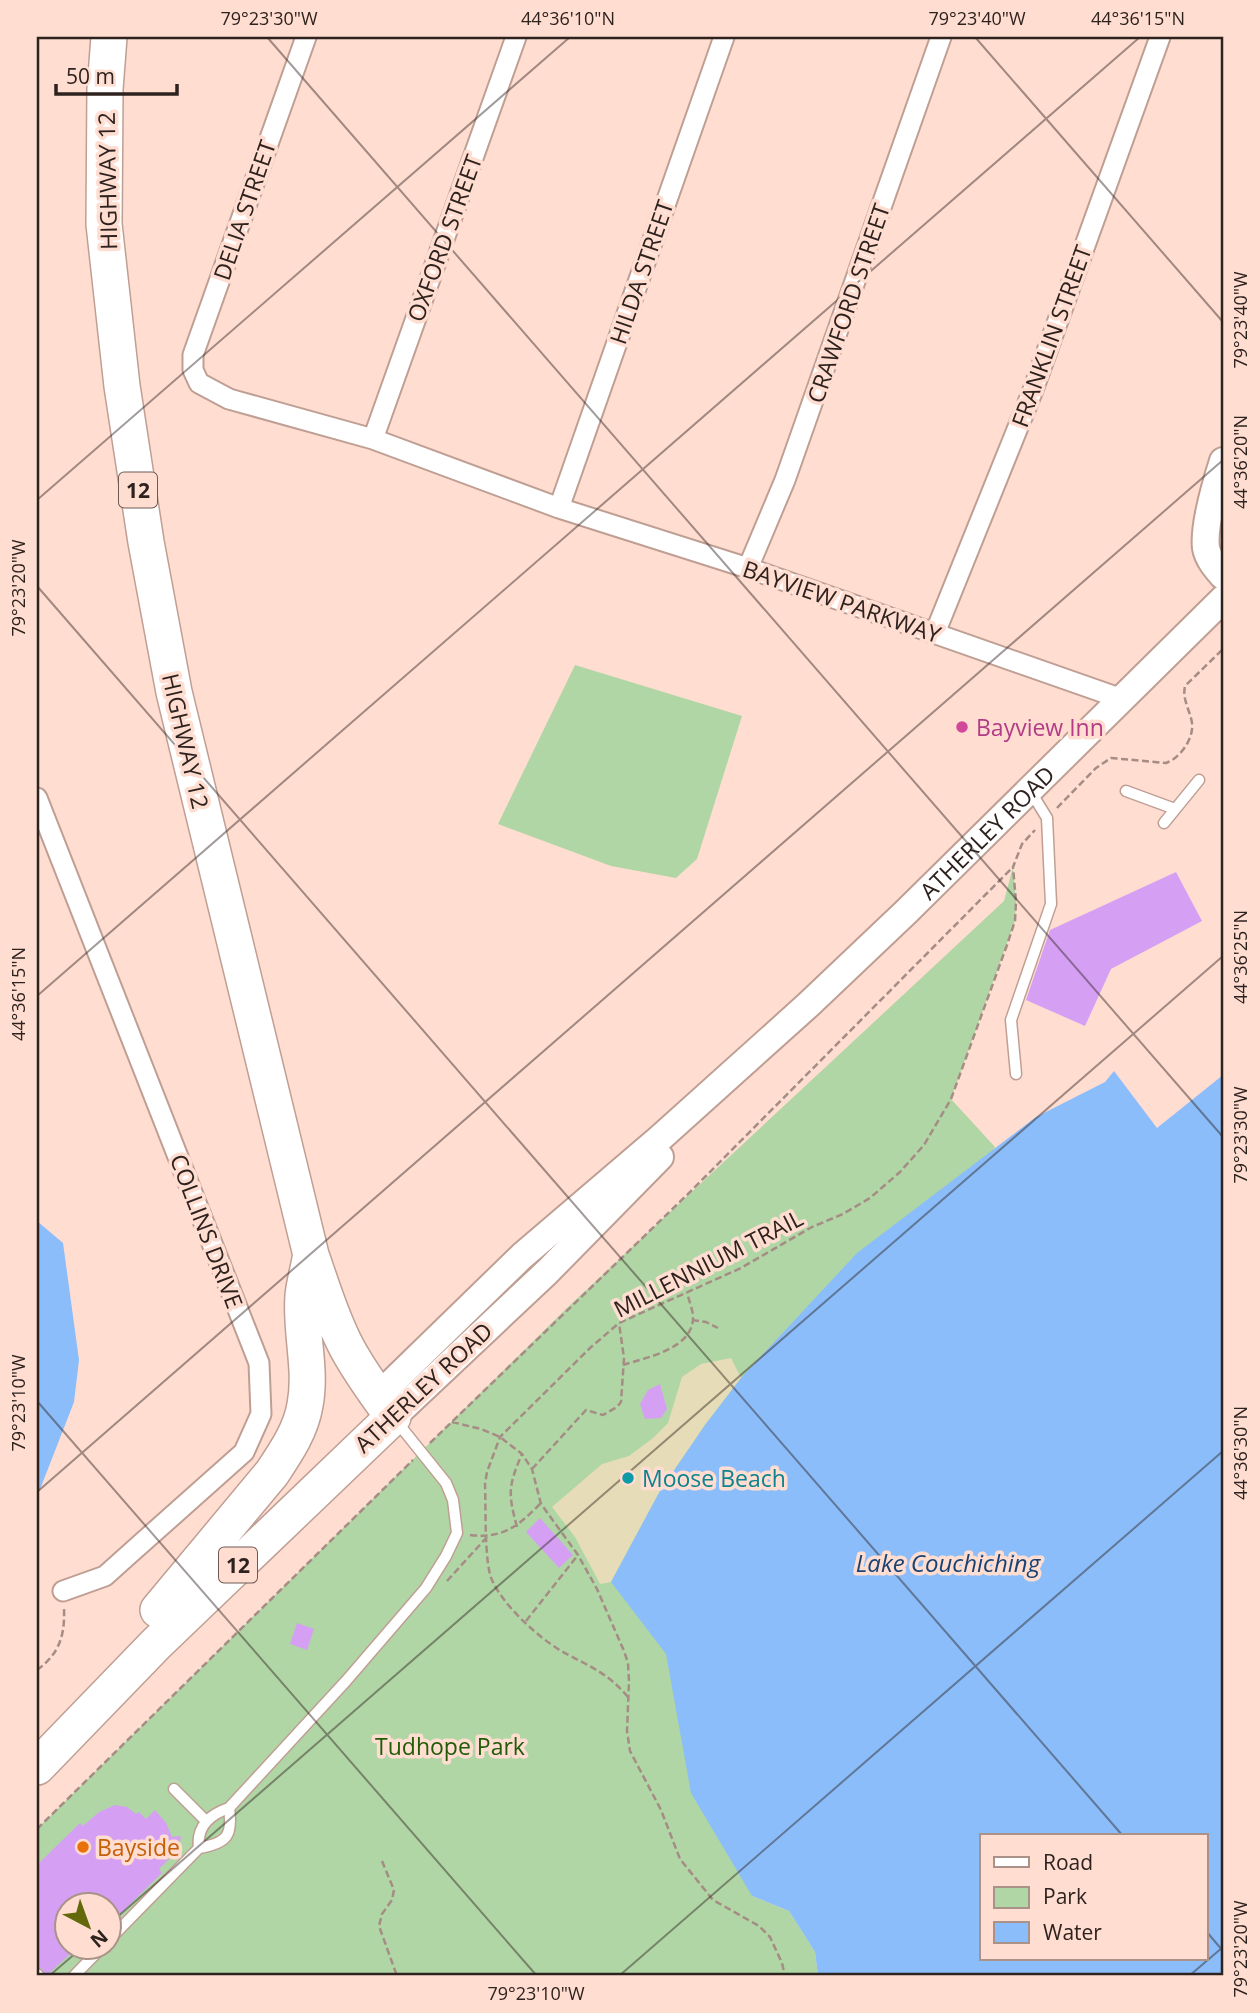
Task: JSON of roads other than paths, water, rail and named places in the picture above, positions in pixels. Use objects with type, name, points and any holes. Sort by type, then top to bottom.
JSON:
[{"type":"highway","name":"HIGHWAY 12","points":[[109,37],[104,224],[122,386],[146,542],[174,692],[311,1255],[346,1346],[385,1406]]},
{"type":"highway","points":[[158,1610],[272,1473],[285,1454],[301,1420],[306,1402],[303,1296],[311,1255]]},
{"type":"highway","name":"ATHERLEY ROAD","points":[[37,1741],[158,1610],[385,1406]]},
{"type":"highway","name":"ATHERLEY ROAD","points":[[37,1767],[385,1406]]},
{"type":"main road","points":[[1223,461],[1209,515],[1206,539],[1206,550],[1210,559],[1223,576]]},
{"type":"main road","name":"ATHERLEY ROAD","points":[[385,1406],[522,1256],[659,1139],[807,1005],[1030,791],[1223,599]]},
{"type":"street","name":"DELIA STREET","points":[[306,37],[193,355],[193,370],[199,383],[229,399],[373,439]]},
{"type":"street","name":"OXFORD STREET","points":[[373,439],[516,37]]},
{"type":"street","name":"HILDA STREET","points":[[559,508],[724,37]]},
{"type":"street","name":"CRAWFORD STREET","points":[[748,568],[785,480],[941,37]]},
{"type":"street","name":"FRANKLIN STREET","points":[[935,633],[1033,390],[1160,37]]},
{"type":"street","name":"BAYVIEW PARKWAY","points":[[373,439],[559,508],[748,568],[1122,699]]},
{"type":"street","name":"COLLINS DRIVE","points":[[37,798],[259,1363],[261,1414],[244,1452],[135,1550],[105,1576],[63,1591]]},
{"type":"lane","points":[[1164,823],[1199,779]]},
{"type":"lane","points":[[1016,1074],[1010,1020],[1051,904],[1047,818],[1030,791]]},
{"type":"lane","points":[[1126,791],[1175,809]]},
{"type":"lane","points":[[199,1848],[198,1840],[206,1821],[211,1815],[229,1808],[346,1681],[426,1588],[457,1533],[456,1513],[446,1483],[385,1406]]},
{"type":"lane","points":[[174,1789],[206,1821]]},
{"type":"lane","points":[[122,1927],[199,1848],[218,1845],[225,1838],[231,1824],[229,1808]]},
{"type":"lane","points":[[74,1976],[90,1960]]},
{"type":"water","name":"Lake Couchiching","points":[[1114,1071],[1157,1128],[1223,1075],[1223,1976],[818,1976],[815,1952],[789,1911],[752,1896],[691,1793],[666,1654],[611,1582],[660,1491],[741,1378],[857,1253],[1036,1117],[1105,1082]]},
{"type":"water","points":[[37,1221],[63,1243],[79,1360],[74,1402],[37,1497]]},
{"type":"place","name":"Bayview Inn","points":[[962,727]]},
{"type":"place","name":"Moose Beach","points":[[628,1478]]},
{"type":"place","name":"Bayside","points":[[83,1847]]},
{"type":"park label","name":"Tudhope Park","points":[[450,1746]]}]
